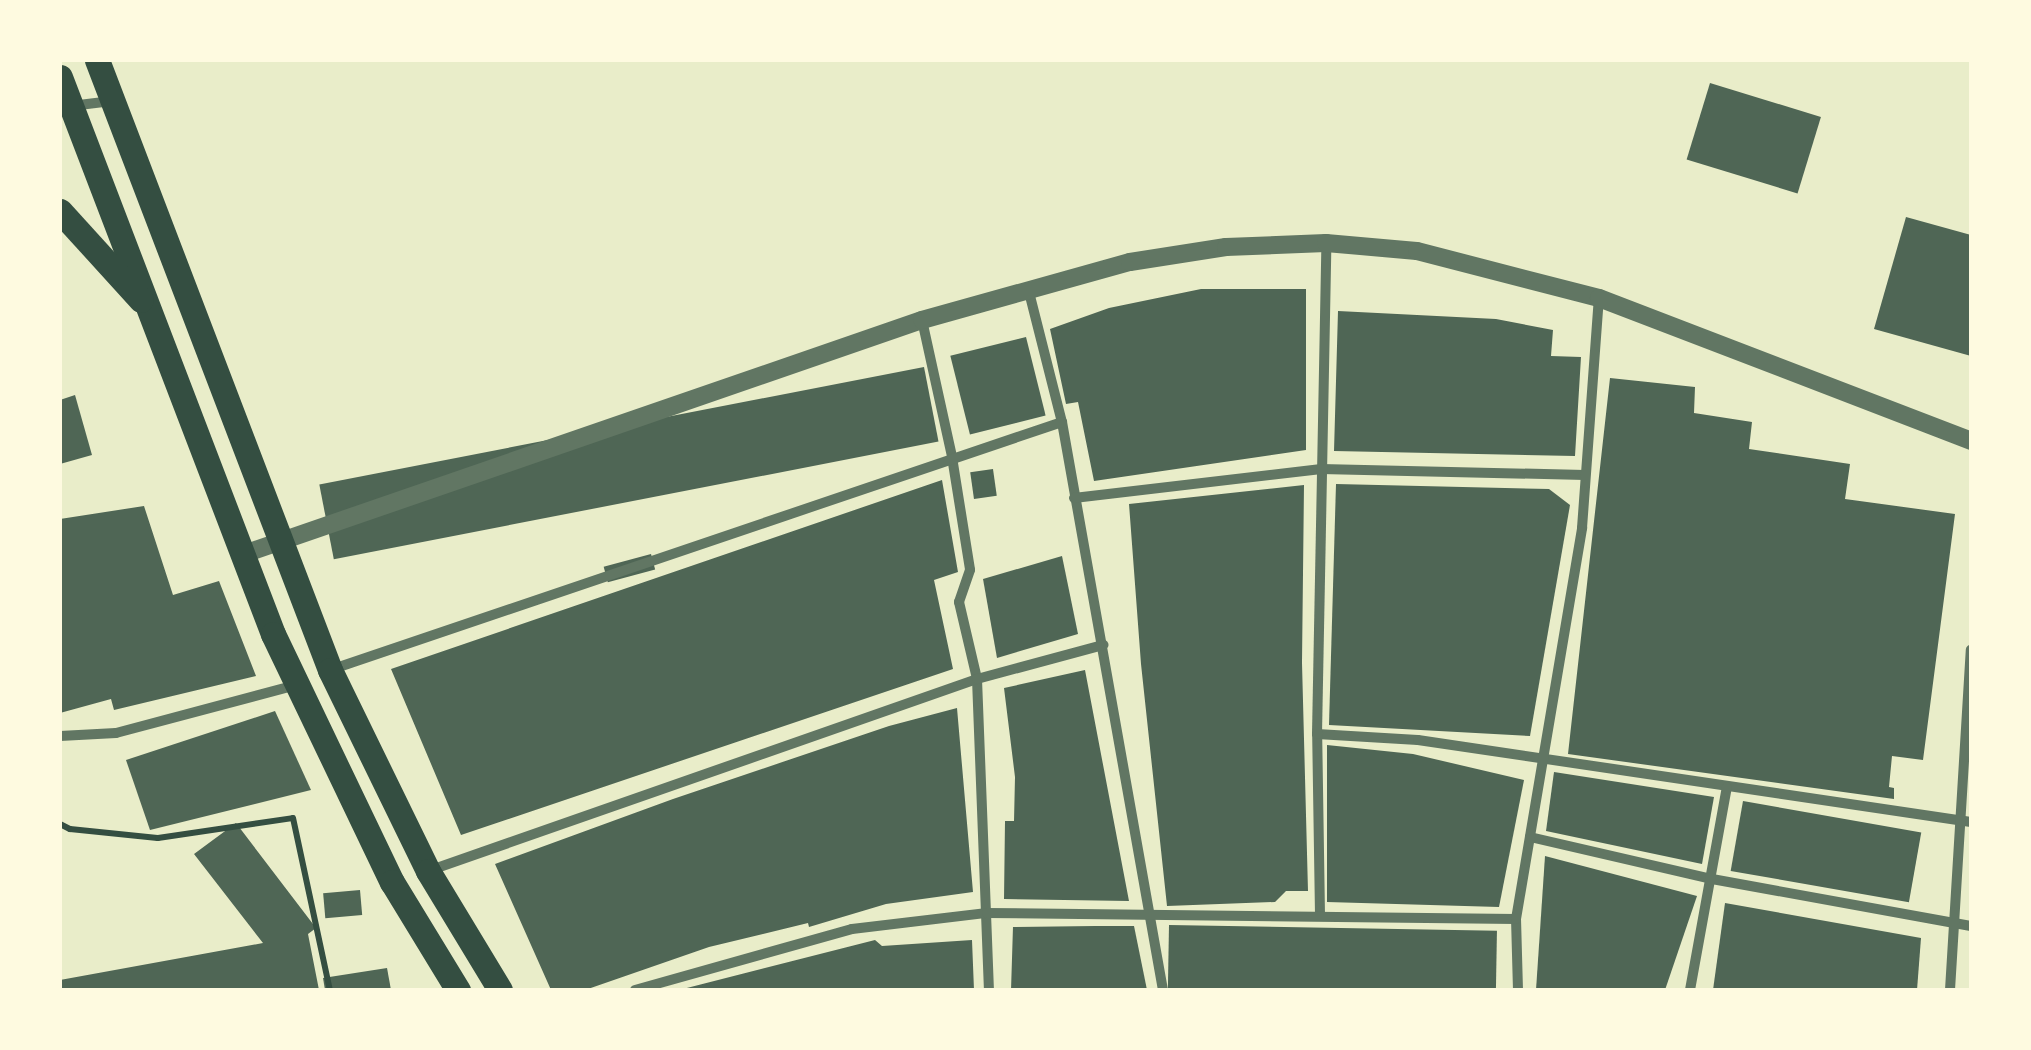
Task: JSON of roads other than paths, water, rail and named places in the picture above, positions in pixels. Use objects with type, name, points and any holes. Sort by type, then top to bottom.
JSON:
[{"type":"main road","points":[[97,60],[330,670],[428,871],[500,990]]},
{"type":"main road","points":[[60,77],[65,107],[296,686],[392,882],[458,990]]},
{"type":"main road","points":[[60,211],[148,308]]},
{"type":"street","points":[[65,107],[112,101]]},
{"type":"street","points":[[244,554],[922,320],[1028,287],[1130,262],[1226,247],[1326,243],[1417,251],[1599,298],[1971,440]]},
{"type":"street","points":[[1320,914],[1317,734],[1326,243]]},
{"type":"street","points":[[1028,287],[1062,422],[1164,990]]},
{"type":"street","points":[[1518,990],[1516,919],[1582,528],[1599,298]]},
{"type":"street","points":[[922,320],[952,457],[970,570],[959,602],[977,679],[989,990]]},
{"type":"street","points":[[330,670],[1062,422]]},
{"type":"street","points":[[1074,498],[1321,469],[1585,475]]},
{"type":"street","points":[[428,871],[977,679],[1103,645]]},
{"type":"street","points":[[1950,990],[1965,821],[1971,650]]},
{"type":"street","points":[[60,736],[116,733],[296,686]]},
{"type":"street","points":[[1317,734],[1418,740],[1965,821]]},
{"type":"street","points":[[1690,990],[1727,786]]},
{"type":"street","points":[[1530,837],[1712,879],[1971,926]]},
{"type":"street","points":[[635,990],[681,973],[852,929],[987,913],[1516,919]]}]
